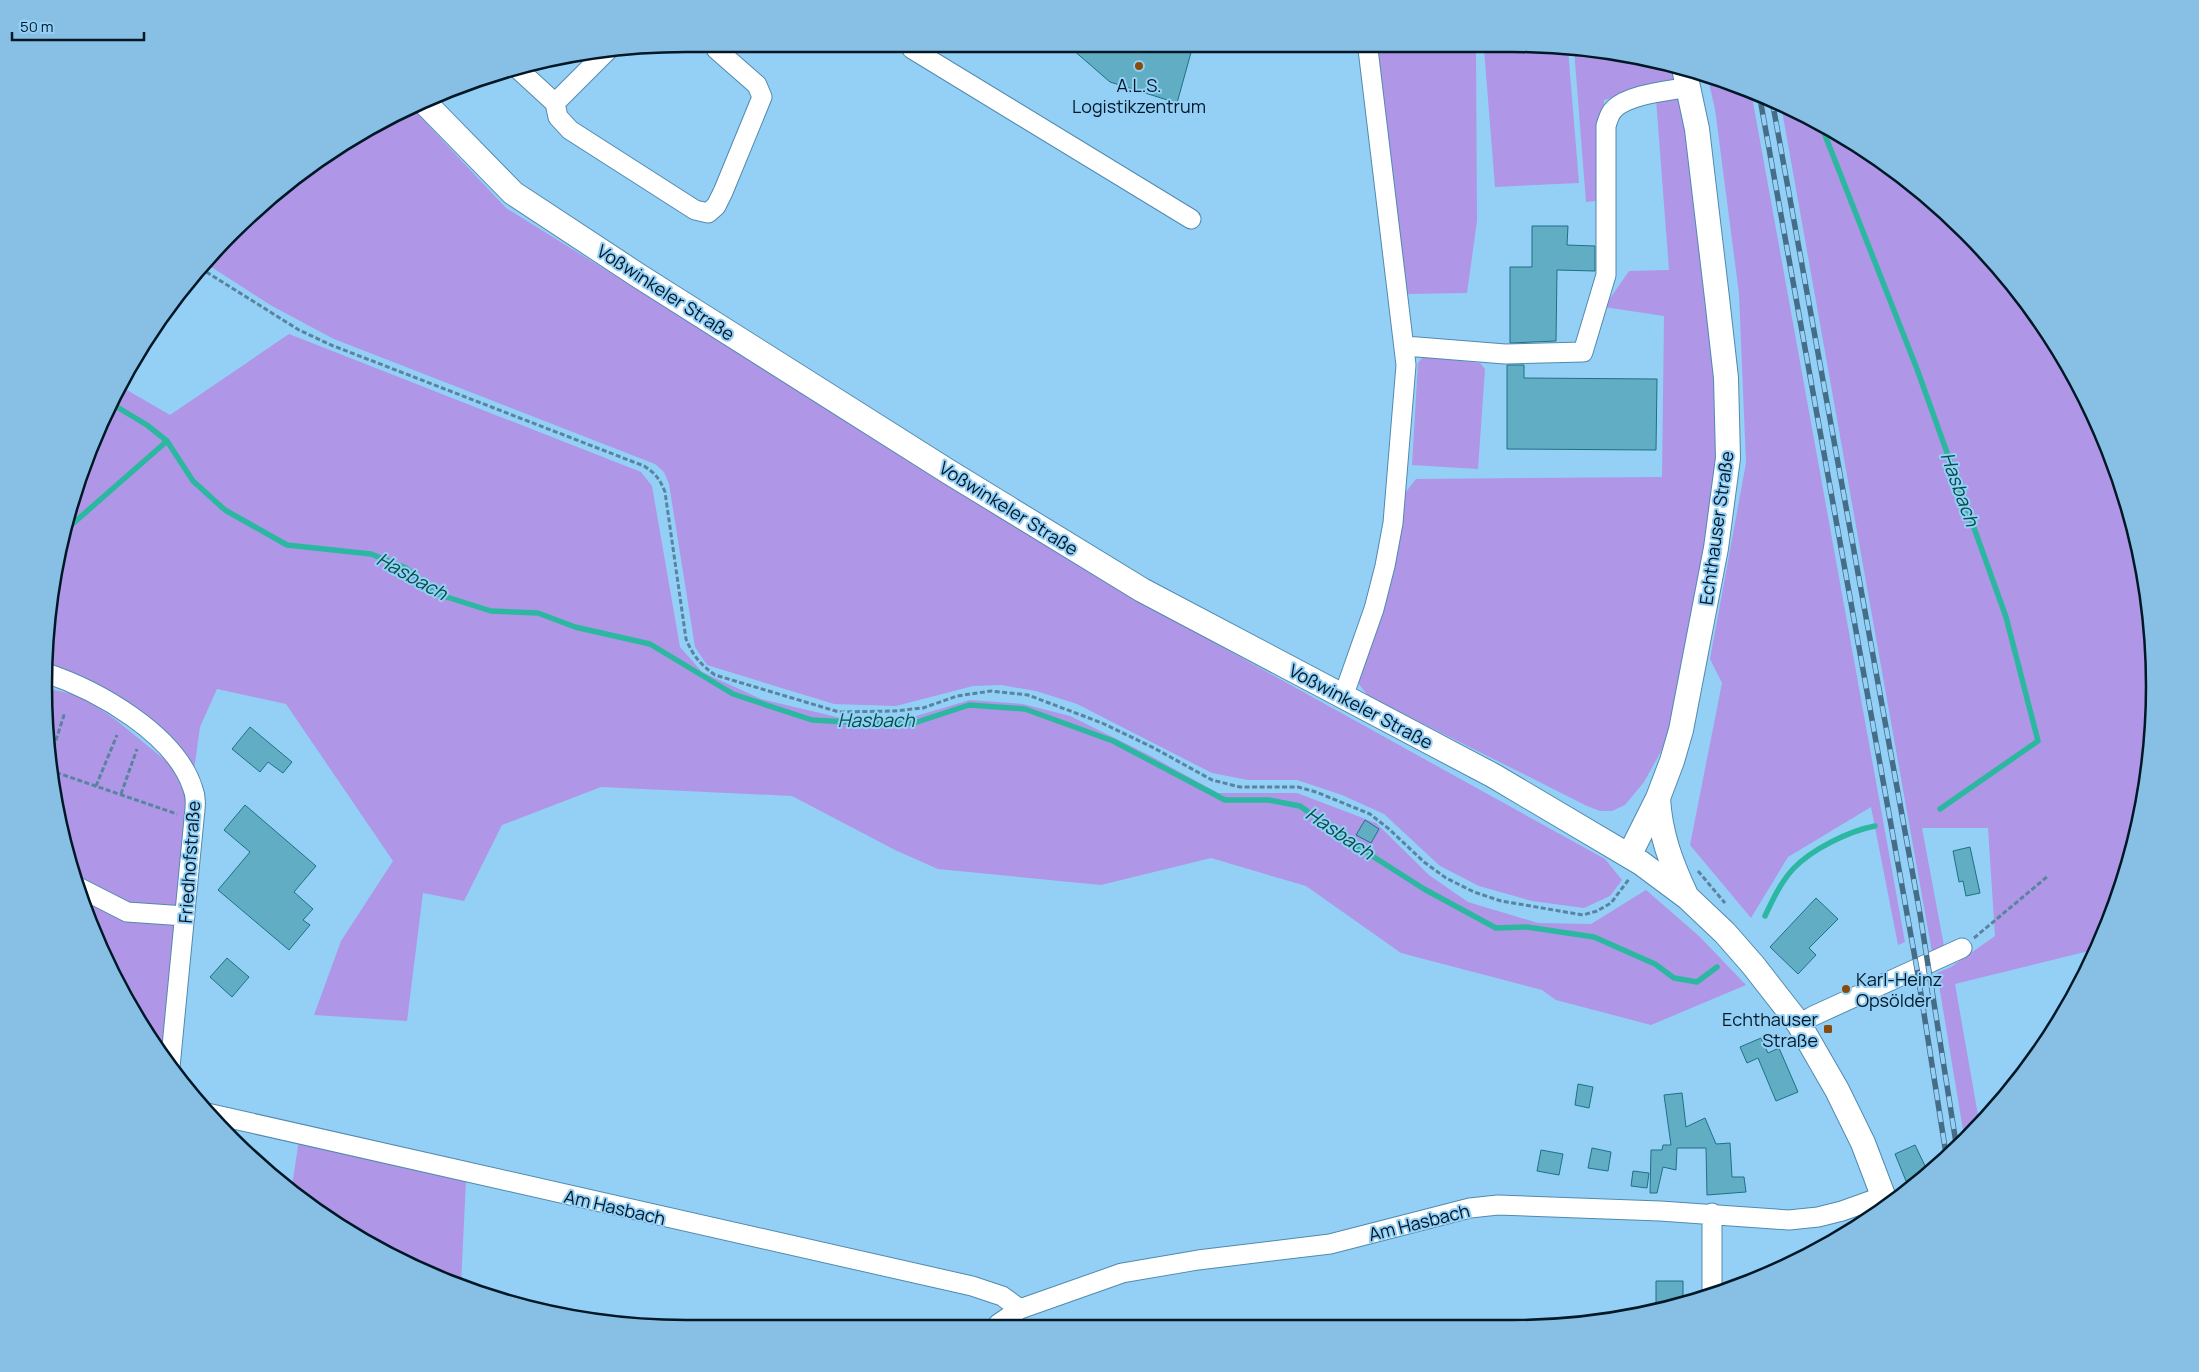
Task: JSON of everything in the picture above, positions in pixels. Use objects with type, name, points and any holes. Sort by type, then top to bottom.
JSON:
[{"type":"main road","name":"Echthauser Straße","points":[[1630,854],[1658,798],[1672,762],[1687,702],[1716,548],[1728,458],[1726,378],[1697,129],[1687,80]]},
{"type":"main road","name":"Voßwinkeler Straße","points":[[429,108],[513,193],[639,276],[950,472],[1142,590],[1494,776],[1630,854],[1688,898]]},
{"type":"main road","points":[[1658,798],[1663,837],[1673,867],[1688,898],[1725,933],[1753,965],[1799,1024],[1837,1090],[1863,1143],[1885,1199]]},
{"type":"street","points":[[523,74],[555,103],[558,117],[570,130],[695,210],[708,213],[716,206],[723,192],[762,97],[757,85],[719,52]]},
{"type":"street","points":[[917,52],[1191,219]]},
{"type":"street","points":[[1342,697],[1374,609],[1393,523],[1406,365],[1406,346],[1368,52]]},
{"type":"street","points":[[555,103],[599,59]]},
{"type":"street","points":[[1406,346],[1505,354],[1583,352],[1606,275],[1606,126],[1609,116],[1615,108],[1632,100],[1687,80]]},
{"type":"street","name":"Friedhofstraße","points":[[53,676],[102,697],[121,709],[160,741],[177,760],[194,790],[196,803],[171,1055]]},
{"type":"street","points":[[87,891],[127,912],[185,916]]},
{"type":"street","points":[[1799,1024],[1962,948]]},
{"type":"street","name":"Am Hasbach","points":[[221,1116],[972,1286],[1002,1296],[1020,1309]]},
{"type":"street","name":"Am Hasbach","points":[[1004,1320],[1020,1309],[1122,1273],[1198,1260],[1330,1244],[1470,1208],[1498,1205],[1712,1213],[1789,1220],[1818,1217],[1880,1202]]},
{"type":"street","points":[[1712,1213],[1712,1288]]},
{"type":"path","points":[[207,272],[292,326],[331,345],[644,466],[653,472],[661,480],[665,492],[686,639],[692,652],[702,665],[716,674],[839,712],[894,711],[923,708],[957,696],[991,691],[1028,695],[1102,723],[1154,748],[1212,780],[1240,787],[1298,787],[1316,792],[1370,814],[1424,862],[1446,878],[1474,892],[1501,901],[1583,916],[1597,911],[1611,902],[1626,883]]},
{"type":"path","points":[[55,742],[65,712]]},
{"type":"path","points":[[96,786],[117,735]]},
{"type":"path","points":[[121,794],[137,749]]},
{"type":"path","points":[[59,773],[194,819]]},
{"type":"path","points":[[1962,948],[2048,876]]},
{"type":"shaded area","points":[[1373,52],[1476,52],[1477,221],[1467,293],[1406,294]]},
{"type":"shaded area","points":[[1484,52],[1569,55],[1579,183],[1495,187]]},
{"type":"shaded area","points":[[1575,56],[1637,65],[1674,73],[1672,82],[1668,85],[1604,100],[1605,200],[1586,202]]},
{"type":"shaded area","points":[[1709,84],[1753,100],[1905,942],[1898,945],[1871,807],[1788,857],[1751,918],[1690,845],[1722,683],[1710,659],[1746,463],[1739,294],[1715,109]]},
{"type":"shaded area","points":[[1670,96],[1678,98],[1683,104],[1701,228],[1717,407],[1716,496],[1679,695],[1664,746],[1644,782],[1625,805],[1612,811],[1600,811],[1368,696],[1359,684],[1357,676],[1398,502],[1416,479],[1662,477],[1664,316],[1604,307],[1629,271],[1669,270],[1656,99]]},
{"type":"shaded area","points":[[417,113],[506,208],[1146,605],[1605,859],[1622,880],[1610,896],[1584,908],[1532,901],[1479,886],[1440,866],[1384,814],[1342,795],[1297,780],[1248,780],[1212,773],[1077,704],[1036,691],[1001,685],[973,686],[896,706],[834,704],[707,665],[695,647],[669,484],[664,472],[655,464],[334,339],[272,306],[211,267],[238,238],[300,183],[369,137]]},
{"type":"shaded area","points":[[1782,113],[1830,137],[1899,183],[1961,238],[2016,300],[2062,369],[2081,406],[2113,482],[2134,562],[2141,603],[2145,645],[2145,727],[2141,769],[2125,850],[2113,890],[2088,951],[1955,984],[1978,1116],[1963,1132],[1937,973],[1951,967],[1995,936],[1988,828],[1922,828],[1944,946],[1932,952]]},
{"type":"shaded area","points":[[289,334],[641,472],[652,486],[680,647],[702,672],[761,699],[845,719],[903,720],[970,700],[1023,704],[1070,716],[1149,755],[1218,793],[1297,793],[1376,823],[1429,875],[1468,902],[1538,923],[1591,924],[1646,890],[1699,936],[1746,985],[1651,1025],[1556,1000],[1542,990],[1401,953],[1306,886],[1211,858],[1101,885],[938,869],[895,850],[792,796],[601,787],[502,825],[464,901],[423,893],[407,1021],[314,1015],[341,941],[393,861],[286,704],[217,689],[200,727],[194,770],[170,737],[122,698],[53,667],[58,603],[74,522],[86,482],[118,406],[126,390],[170,415]]},
{"type":"shaded area","points":[[1423,357],[1480,363],[1485,369],[1478,469],[1412,465],[1418,363]]},
{"type":"shaded area","points":[[52,689],[83,697],[116,720],[170,764],[189,802],[167,1049],[137,1003],[118,966],[86,890],[74,850],[58,769]]},
{"type":"shaded area","points":[[299,1140],[466,1180],[461,1278],[406,1254],[369,1235],[334,1213],[292,1183]]},
{"type":"building","name":"A.L.S. Logistikzentrum","points":[[1075,52],[1191,52],[1177,103],[1110,82]]},
{"type":"building","points":[[1532,226],[1568,226],[1567,245],[1595,246],[1595,271],[1557,270],[1556,341],[1510,343],[1510,267],[1532,267]]},
{"type":"building","points":[[1507,365],[1524,365],[1524,378],[1657,379],[1656,450],[1507,449]]},
{"type":"building","points":[[250,727],[292,762],[283,773],[268,762],[260,772],[232,749]]},
{"type":"building","points":[[245,805],[316,866],[294,892],[313,909],[303,920],[310,925],[289,950],[218,890],[250,852],[224,830]]},
{"type":"building","points":[[1365,820],[1379,829],[1371,843],[1356,835]]},
{"type":"building","points":[[1970,847],[1980,893],[1966,896],[1963,881],[1959,882],[1953,851]]},
{"type":"building","points":[[1816,898],[1838,919],[1809,948],[1816,955],[1798,974],[1770,947]]},
{"type":"building","points":[[227,958],[249,977],[232,997],[210,977]]},
{"type":"building","points":[[1761,1038],[1768,1053],[1779,1048],[1798,1092],[1776,1101],[1758,1058],[1747,1063],[1740,1047]]},
{"type":"building","points":[[1578,1084],[1593,1087],[1589,1108],[1575,1105]]},
{"type":"building","points":[[1682,1093],[1686,1127],[1705,1118],[1716,1144],[1730,1143],[1732,1177],[1744,1177],[1746,1192],[1707,1195],[1706,1148],[1677,1148],[1676,1170],[1663,1167],[1657,1193],[1650,1193],[1651,1150],[1662,1150],[1663,1145],[1671,1145],[1664,1095]]},
{"type":"building","points":[[1915,1145],[1925,1167],[1906,1181],[1895,1154]]},
{"type":"building","points":[[1592,1148],[1611,1152],[1608,1171],[1588,1168]]},
{"type":"building","points":[[1541,1150],[1563,1154],[1559,1175],[1537,1171]]},
{"type":"building","points":[[1633,1171],[1649,1173],[1647,1188],[1631,1186]]},
{"type":"building","points":[[1656,1281],[1683,1281],[1683,1296],[1656,1303]]},
{"type":"waterway","name":"Hasbach","points":[[1825,134],[1917,369],[2006,617],[2038,741],[1940,809]]},
{"type":"waterway","name":"Hasbach","points":[[117,407],[147,425],[167,441],[193,481],[225,510],[287,545],[371,554],[406,568],[434,593],[491,611],[538,613],[575,627],[650,644],[733,694],[812,720],[886,724],[914,723],[969,705],[1025,709],[1113,741],[1225,800],[1269,800],[1300,806],[1352,843],[1424,889],[1496,928],[1527,927],[1594,937],[1655,964],[1674,978],[1697,982],[1717,967]]},
{"type":"waterway","points":[[74,523],[167,441]]},
{"type":"waterway","name":"Hasbach","points":[[1765,916],[1785,879],[1801,862],[1831,842],[1854,832],[1875,826]]},
{"type":"railway","points":[[1761,104],[1917,969],[1945,1149]]},
{"type":"railway","points":[[1774,109],[1920,914],[1955,1139]]},
{"type":"place","name":"A.L.S. Logistikzentrum","points":[[1139,66]]},
{"type":"place","name":"Karl-Heinz Opsölder","points":[[1846,989]]},
{"type":"place","name":"Echthauser Straße","points":[[1828,1029]]}]
